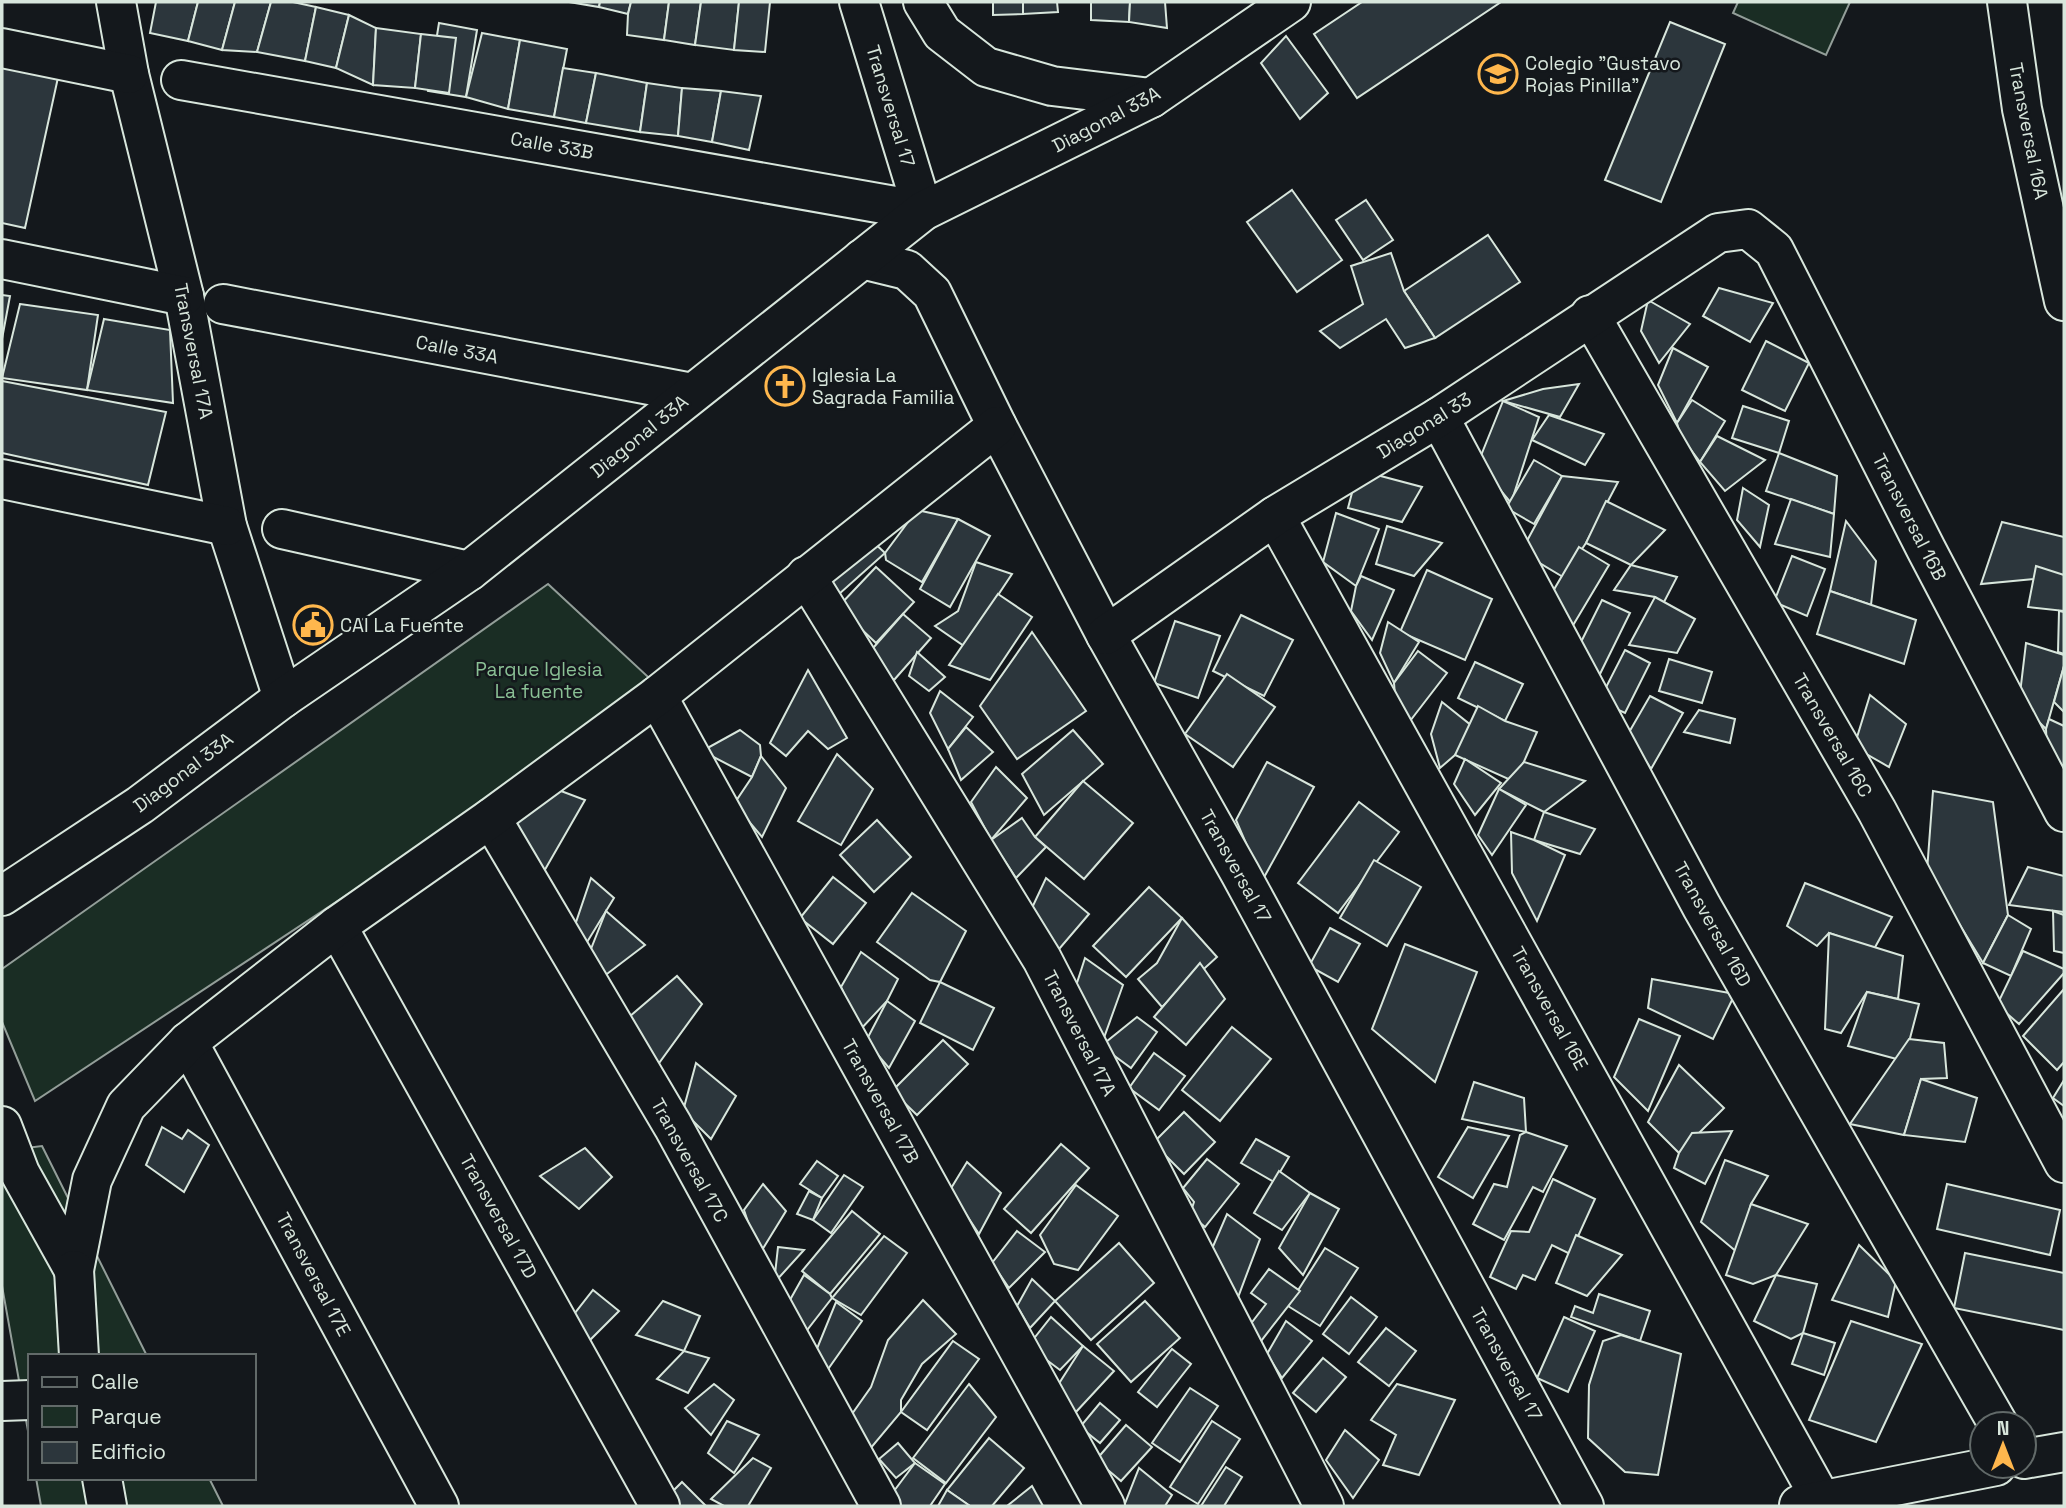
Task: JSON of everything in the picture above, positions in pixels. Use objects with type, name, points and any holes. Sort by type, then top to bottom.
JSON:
[{"type":"street","name":"Transversal 17A","points":[[116,2],[129,74],[184,296],[227,526],[283,698]]},
{"type":"street","name":"Transversal 17","points":[[859,2],[923,211]]},
{"type":"street","points":[[923,2],[942,33],[986,67],[1052,86],[1151,98]]},
{"type":"street","name":"Diagonal 33A","points":[[2,896],[140,805],[283,698],[469,571],[923,211],[1151,98],[1291,2]]},
{"type":"street","name":"Transversal 16A","points":[[2007,2],[2022,108],[2064,301]]},
{"type":"street","points":[[2,48],[129,74]]},
{"type":"street","name":"Calle 33B","points":[[181,80],[923,211]]},
{"type":"street","name":"Diagonal 33","points":[[1106,635],[1275,516],[1439,417],[1717,233],[1748,229]]},
{"type":"street","name":"Transversal 16B","points":[[1748,229],[1774,250],[2064,812]]},
{"type":"street","points":[[2,259],[184,296]]},
{"type":"street","name":"Transversal 17","points":[[862,259],[907,270],[932,293],[997,426],[1106,635],[1240,873],[1584,1506]]},
{"type":"street","name":"Calle 33A","points":[[223,304],[692,393]]},
{"type":"street","name":"Transversal 16C","points":[[1590,315],[1877,811],[2064,1163]]},
{"type":"street","name":"Transversal 16D","points":[[1439,417],[1702,907],[1990,1410]]},
{"type":"street","points":[[79,1354],[74,1270],[92,1180],[126,1106],[188,1042],[337,926],[491,818],[657,696],[997,426]]},
{"type":"street","points":[[2,479],[227,526]]},
{"type":"street","name":"Transversal 16E","points":[[1275,516],[1560,1027],[1808,1504]]},
{"type":"street","points":[[282,529],[469,571]]},
{"type":"street","name":"Transversal 17A","points":[[806,576],[1042,959],[1324,1506]]},
{"type":"street","name":"Transversal 17B","points":[[657,696],[1105,1506]]},
{"type":"street","name":"Transversal 17C","points":[[491,818],[673,1126],[881,1506]]},
{"type":"street","name":"Transversal 17D","points":[[337,926],[660,1506]]},
{"type":"street","name":"Transversal 17E","points":[[188,1042],[439,1506]]},
{"type":"street","points":[[2,1126],[20,1173],[74,1270]]},
{"type":"street","points":[[2,1401],[28,1400]]},
{"type":"street","points":[[2038,1457],[2064,1452]]},
{"type":"street","points":[[102,1480],[107,1506]]},
{"type":"street","points":[[1808,1504],[1948,1491],[1969,1480]]},
{"type":"green space","points":[[1738,2],[1850,2],[1826,55],[1733,13]]},
{"type":"green space","name":"Parque Iglesia La fuente","points":[[548,584],[660,688],[35,1101],[2,1022],[2,969]]},
{"type":"green space","points":[[42,1146],[146,1354],[28,1354],[28,1431],[2,1286],[2,1151]]},
{"type":"green space","points":[[36,1480],[210,1480],[223,1506],[41,1506]]},
{"type":"building","points":[[156,2],[198,2],[188,41],[150,33]]},
{"type":"building","points":[[198,2],[235,2],[222,50],[188,41]]},
{"type":"building","points":[[235,2],[271,2],[257,52],[222,50]]},
{"type":"building","points":[[271,2],[293,2],[316,7],[305,61],[257,52]]},
{"type":"building","points":[[569,2],[600,2],[599,7]]},
{"type":"building","points":[[600,2],[631,2],[628,14],[599,7]]},
{"type":"building","points":[[631,2],[669,2],[664,40],[627,35]]},
{"type":"building","points":[[669,2],[701,2],[695,45],[664,40]]},
{"type":"building","points":[[701,2],[739,2],[734,50],[695,45]]},
{"type":"building","points":[[739,2],[770,2],[765,52],[734,50]]},
{"type":"building","points":[[993,2],[1023,2],[1023,14],[993,15]]},
{"type":"building","points":[[1023,2],[1057,2],[1058,12],[1023,14]]},
{"type":"building","points":[[1091,2],[1130,2],[1129,22],[1091,20]]},
{"type":"building","points":[[1130,2],[1165,2],[1167,28],[1129,22]]},
{"type":"building","points":[[1362,2],[1501,2],[1357,98],[1314,34]]},
{"type":"building","points":[[316,7],[349,15],[336,68],[305,61]]},
{"type":"building","points":[[349,15],[376,28],[373,85],[336,68]]},
{"type":"building","points":[[1670,22],[1725,44],[1661,202],[1605,180]]},
{"type":"building","points":[[439,23],[477,30],[466,97],[428,91]]},
{"type":"building","points":[[376,28],[421,34],[415,88],[373,85]]},
{"type":"building","points":[[482,33],[520,40],[508,109],[466,97]]},
{"type":"building","points":[[421,34],[456,38],[449,93],[415,88]]},
{"type":"building","points":[[1286,36],[1328,93],[1300,119],[1261,63]]},
{"type":"building","points":[[520,40],[567,49],[554,117],[508,109]]},
{"type":"building","points":[[2,61],[59,73],[25,228],[2,223]]},
{"type":"building","points":[[563,68],[596,73],[586,123],[554,117]]},
{"type":"building","points":[[596,73],[647,83],[640,132],[586,123]]},
{"type":"building","points":[[647,83],[682,88],[678,136],[640,132]]},
{"type":"building","points":[[682,88],[721,91],[712,142],[678,136]]},
{"type":"building","points":[[721,91],[761,96],[749,150],[712,142]]},
{"type":"building","points":[[1292,190],[1342,260],[1297,292],[1247,222]]},
{"type":"building","points":[[1366,200],[1393,240],[1363,260],[1336,220]]},
{"type":"building","points":[[1488,235],[1520,282],[1435,338],[1404,291]]},
{"type":"building","points":[[1391,253],[1404,291],[1435,338],[1405,348],[1386,319],[1340,348],[1320,331],[1363,304],[1351,266]]},
{"type":"building","points":[[1719,288],[1773,303],[1750,342],[1703,316]]},
{"type":"building","points":[[2,295],[10,296],[2,339]]},
{"type":"building","points":[[1648,300],[1690,324],[1659,363],[1641,331]]},
{"type":"building","points":[[20,304],[98,315],[87,390],[2,378]]},
{"type":"building","points":[[104,319],[170,330],[173,403],[87,390]]},
{"type":"building","points":[[1766,341],[1809,363],[1785,411],[1742,390]]},
{"type":"building","points":[[1673,348],[1708,367],[1677,423],[1658,385]]},
{"type":"building","points":[[2,381],[166,412],[148,485],[2,453]]},
{"type":"building","points":[[1579,384],[1560,417],[1503,401],[1543,389]]},
{"type":"building","points":[[1692,400],[1725,421],[1700,462],[1680,435],[1677,423]]},
{"type":"building","points":[[1503,401],[1539,417],[1511,503],[1478,463]]},
{"type":"building","points":[[1743,406],[1789,421],[1779,453],[1732,438]]},
{"type":"building","points":[[1549,415],[1604,434],[1585,465],[1532,440]]},
{"type":"building","points":[[1717,436],[1765,460],[1725,491],[1700,462]]},
{"type":"building","points":[[1779,453],[1837,476],[1834,514],[1766,491]]},
{"type":"building","points":[[1534,460],[1562,476],[1534,524],[1506,508]]},
{"type":"building","points":[[1358,470],[1422,487],[1402,522],[1348,508]]},
{"type":"building","points":[[1562,476],[1618,482],[1586,543],[1563,577],[1521,552]]},
{"type":"building","points":[[1743,488],[1769,505],[1760,547],[1737,520]]},
{"type":"building","points":[[1791,499],[1834,514],[1830,557],[1775,544]]},
{"type":"building","points":[[1606,501],[1665,530],[1631,565],[1586,543]]},
{"type":"building","points":[[917,510],[958,519],[922,582],[886,560],[885,553]]},
{"type":"building","points":[[1336,513],[1379,529],[1356,586],[1323,562]]},
{"type":"building","points":[[958,519],[990,536],[950,607],[920,589]]},
{"type":"building","points":[[1846,521],[1876,561],[1871,605],[1830,591]]},
{"type":"building","points":[[2002,522],[2064,537],[2064,576],[1981,584]]},
{"type":"building","points":[[1387,526],[1442,543],[1414,576],[1376,564]]},
{"type":"building","points":[[870,539],[885,553],[838,595],[828,577]]},
{"type":"building","points":[[1579,547],[1609,565],[1572,627],[1549,598]]},
{"type":"building","points":[[1792,556],[1825,569],[1807,616],[1774,602]]},
{"type":"building","points":[[976,562],[1012,574],[964,646],[935,626],[958,611]]},
{"type":"building","points":[[1631,565],[1677,577],[1663,604],[1655,597],[1614,590]]},
{"type":"building","points":[[2036,566],[2064,575],[2064,611],[2028,607]]},
{"type":"building","points":[[876,567],[914,602],[876,643],[838,607]]},
{"type":"building","points":[[1427,570],[1492,599],[1465,660],[1400,632]]},
{"type":"building","points":[[1361,576],[1394,590],[1372,640],[1351,611]]},
{"type":"building","points":[[1830,591],[1916,620],[1904,664],[1817,634]]},
{"type":"building","points":[[998,594],[1032,617],[990,680],[949,665]]},
{"type":"building","points":[[1655,597],[1695,619],[1677,653],[1629,645]]},
{"type":"building","points":[[1602,600],[1630,613],[1598,678],[1577,650]]},
{"type":"building","points":[[2059,611],[2064,612],[2064,654],[2058,652]]},
{"type":"building","points":[[903,614],[931,638],[894,680],[866,656]]},
{"type":"building","points":[[1241,615],[1293,640],[1264,696],[1213,671]]},
{"type":"building","points":[[1175,621],[1220,636],[1198,698],[1154,683]]},
{"type":"building","points":[[1388,622],[1419,642],[1394,683],[1380,653]]},
{"type":"building","points":[[1032,632],[1086,711],[1017,759],[980,706]]},
{"type":"building","points":[[2026,643],[2064,655],[2064,666],[2046,729],[2019,702]]},
{"type":"building","points":[[1625,650],[1650,663],[1625,713],[1599,701]]},
{"type":"building","points":[[1418,651],[1447,673],[1410,721],[1395,695],[1394,683]]},
{"type":"building","points":[[917,652],[945,677],[929,691],[909,676]]},
{"type":"building","points":[[1669,659],[1712,672],[1702,703],[1659,691]]},
{"type":"building","points":[[1475,662],[1523,684],[1505,721],[1458,698]]},
{"type":"building","points":[[2064,666],[2064,712],[2054,702]]},
{"type":"building","points":[[808,670],[847,738],[828,749],[808,731],[786,756],[770,743]]},
{"type":"building","points":[[1227,674],[1275,707],[1233,767],[1185,734]]},
{"type":"building","points":[[940,691],[973,717],[948,749],[930,713]]},
{"type":"building","points":[[1870,695],[1906,724],[1889,767],[1854,747]]},
{"type":"building","points":[[1650,696],[1683,713],[1651,769],[1628,734]]},
{"type":"building","points":[[1442,702],[1477,730],[1440,768],[1431,734]]},
{"type":"building","points":[[1478,706],[1505,721],[1537,732],[1515,782],[1455,755]]},
{"type":"building","points":[[1699,710],[1735,719],[1730,743],[1684,732]]},
{"type":"building","points":[[2049,719],[2064,726],[2064,767],[2047,751],[2046,729]]},
{"type":"building","points":[[966,727],[993,752],[961,780],[948,749]]},
{"type":"building","points":[[740,730],[760,745],[761,756],[752,777],[702,751]]},
{"type":"building","points":[[1073,730],[1103,764],[1044,815],[1022,774]]},
{"type":"building","points":[[837,754],[873,789],[841,845],[798,821]]},
{"type":"building","points":[[761,756],[786,788],[762,837],[734,804],[752,777]]},
{"type":"building","points":[[1465,759],[1501,783],[1475,815],[1454,784]]},
{"type":"building","points":[[1267,762],[1314,787],[1262,881],[1236,820]]},
{"type":"building","points":[[1524,762],[1585,781],[1544,812],[1499,789]]},
{"type":"building","points":[[996,767],[1027,798],[991,840],[971,802]]},
{"type":"building","points":[[1083,781],[1133,823],[1084,879],[1035,837]]},
{"type":"building","points":[[553,788],[585,800],[539,880],[509,829]]},
{"type":"building","points":[[1499,789],[1526,805],[1492,855],[1478,835]]},
{"type":"building","points":[[1933,791],[1993,802],[2008,915],[1983,963],[1927,871]]},
{"type":"building","points":[[1359,802],[1399,832],[1338,913],[1298,883]]},
{"type":"building","points":[[1544,812],[1595,829],[1580,854],[1534,840]]},
{"type":"building","points":[[1022,818],[1046,847],[1016,878],[991,840]]},
{"type":"building","points":[[877,820],[911,857],[874,892],[840,855]]},
{"type":"building","points":[[1511,832],[1565,855],[1537,921],[1512,873]]},
{"type":"building","points":[[1374,860],[1421,887],[1387,946],[1340,918]]},
{"type":"building","points":[[2028,867],[2064,876],[2064,912],[2009,905]]},
{"type":"building","points":[[833,877],[866,903],[833,944],[800,918]]},
{"type":"building","points":[[591,878],[614,898],[581,952],[572,934]]},
{"type":"building","points":[[1046,878],[1089,914],[1054,955],[1031,910]]},
{"type":"building","points":[[1805,883],[1892,917],[1874,949],[1829,933],[1817,946],[1787,926]]},
{"type":"building","points":[[1149,887],[1182,918],[1126,977],[1093,946]]},
{"type":"building","points":[[912,893],[966,931],[940,982],[930,980],[877,942]]},
{"type":"building","points":[[606,911],[645,945],[603,977],[587,959]]},
{"type":"building","points":[[2053,911],[2064,915],[2064,953],[2054,951]]},
{"type":"building","points":[[2008,915],[2031,929],[2011,976],[1983,963]]},
{"type":"building","points":[[1182,918],[1217,957],[1162,1007],[1138,979],[1157,963]]},
{"type":"building","points":[[1330,928],[1360,944],[1338,982],[1309,966]]},
{"type":"building","points":[[1829,933],[1903,956],[1898,999],[1867,992],[1841,1033],[1825,1029]]},
{"type":"building","points":[[1405,944],[1477,972],[1435,1082],[1372,1029]]},
{"type":"building","points":[[2023,951],[2064,969],[2064,973],[2019,1024],[1997,1005]]},
{"type":"building","points":[[861,952],[898,979],[887,1001],[860,1030],[841,987]]},
{"type":"building","points":[[1085,958],[1123,985],[1101,1046],[1075,989]]},
{"type":"building","points":[[1200,963],[1225,999],[1186,1045],[1154,1017]]},
{"type":"building","points":[[677,976],[702,1004],[654,1070],[622,1023]]},
{"type":"building","points":[[1652,979],[1735,994],[1713,1039],[1648,1008]]},
{"type":"building","points":[[940,982],[994,1008],[973,1050],[920,1023]]},
{"type":"building","points":[[2064,989],[2064,1062],[2057,1070],[2023,1036]]},
{"type":"building","points":[[1867,992],[1919,1004],[1904,1061],[1848,1046]]},
{"type":"building","points":[[887,1001],[915,1021],[889,1068],[866,1041]]},
{"type":"building","points":[[1137,1017],[1157,1032],[1131,1068],[1101,1046]]},
{"type":"building","points":[[1639,1019],[1680,1036],[1648,1111],[1614,1077]]},
{"type":"building","points":[[1232,1027],[1271,1059],[1220,1121],[1182,1090]]},
{"type":"building","points":[[1909,1039],[1944,1043],[1947,1078],[1921,1079],[1904,1135],[1850,1124]]},
{"type":"building","points":[[943,1040],[968,1064],[917,1115],[892,1091]]},
{"type":"building","points":[[1154,1053],[1185,1076],[1159,1110],[1129,1088]]},
{"type":"building","points":[[696,1063],[736,1096],[711,1139],[683,1111]]},
{"type":"building","points":[[1679,1065],[1724,1108],[1679,1153],[1648,1122]]},
{"type":"building","points":[[1921,1079],[1977,1098],[1965,1142],[1904,1135]]},
{"type":"building","points":[[2064,1080],[2064,1106],[2053,1098]]},
{"type":"building","points":[[1474,1082],[1524,1098],[1526,1132],[1462,1119]]},
{"type":"building","points":[[1184,1112],[1215,1142],[1184,1174],[1153,1143]]},
{"type":"building","points":[[162,1127],[182,1139],[188,1130],[209,1145],[184,1192],[146,1165]]},
{"type":"building","points":[[1468,1127],[1509,1136],[1473,1198],[1438,1177]]},
{"type":"building","points":[[1732,1131],[1705,1184],[1674,1168],[1679,1153],[1692,1133]]},
{"type":"building","points":[[1526,1132],[1567,1146],[1543,1192],[1533,1187],[1504,1240],[1473,1224],[1494,1184],[1507,1187],[1520,1135]]},
{"type":"building","points":[[1256,1139],[1289,1157],[1274,1182],[1241,1163]]},
{"type":"building","points":[[1061,1144],[1089,1168],[1031,1233],[1004,1209]]},
{"type":"building","points":[[585,1148],[612,1177],[579,1209],[540,1176]]},
{"type":"building","points":[[1207,1159],[1239,1184],[1205,1227],[1190,1214],[1194,1202],[1183,1188]]},
{"type":"building","points":[[1725,1160],[1768,1176],[1751,1204],[1738,1253],[1701,1222]]},
{"type":"building","points":[[817,1161],[838,1176],[822,1198],[800,1184]]},
{"type":"building","points":[[967,1162],[1001,1193],[979,1234],[950,1190]]},
{"type":"building","points":[[1279,1171],[1310,1193],[1282,1230],[1254,1213]]},
{"type":"building","points":[[844,1175],[863,1187],[831,1233],[813,1220]]},
{"type":"building","points":[[1553,1179],[1595,1199],[1570,1254],[1552,1245],[1535,1280],[1523,1275],[1516,1289],[1490,1277],[1511,1231],[1529,1232]]},
{"type":"building","points":[[763,1184],[786,1211],[759,1255],[744,1210]]},
{"type":"building","points":[[1947,1184],[2060,1210],[2050,1255],[1937,1229]]},
{"type":"building","points":[[1076,1185],[1118,1216],[1078,1270],[1054,1264],[1040,1235]]},
{"type":"building","points":[[809,1191],[822,1198],[813,1220],[797,1214]]},
{"type":"building","points":[[1310,1193],[1339,1209],[1303,1275],[1279,1248]]},
{"type":"building","points":[[1751,1204],[1808,1224],[1776,1275],[1753,1284],[1726,1275]]},
{"type":"building","points":[[852,1211],[880,1234],[830,1294],[802,1271]]},
{"type":"building","points":[[1227,1214],[1260,1239],[1237,1300],[1211,1251]]},
{"type":"building","points":[[1017,1231],[1045,1252],[1009,1288],[992,1263]]},
{"type":"building","points":[[1576,1235],[1622,1255],[1587,1296],[1556,1283]]},
{"type":"building","points":[[884,1236],[907,1253],[861,1315],[832,1298]]},
{"type":"building","points":[[1119,1243],[1154,1283],[1091,1340],[1055,1301]]},
{"type":"building","points":[[1859,1245],[1896,1281],[1888,1317],[1832,1300]]},
{"type":"building","points":[[778,1247],[804,1250],[774,1283]]},
{"type":"building","points":[[1325,1248],[1358,1268],[1320,1326],[1288,1306]]},
{"type":"building","points":[[1965,1253],[2064,1273],[2064,1330],[1954,1308]]},
{"type":"building","points":[[1269,1269],[1300,1291],[1261,1341],[1246,1330],[1266,1304],[1251,1293]]},
{"type":"building","points":[[804,1275],[832,1298],[804,1334],[786,1307]]},
{"type":"building","points":[[1776,1275],[1817,1284],[1803,1333],[1791,1339],[1754,1321]]},
{"type":"building","points":[[1032,1279],[1055,1301],[1030,1328],[1017,1306]]},
{"type":"building","points":[[593,1290],[619,1311],[589,1341],[568,1322]]},
{"type":"building","points":[[1599,1294],[1650,1311],[1640,1341],[1571,1317],[1575,1306],[1593,1313]]},
{"type":"building","points":[[1351,1297],[1377,1317],[1349,1354],[1323,1334]]},
{"type":"building","points":[[923,1300],[956,1334],[922,1364],[901,1400],[901,1412],[870,1449],[852,1414],[871,1387],[888,1340]]},
{"type":"building","points":[[663,1301],[700,1316],[684,1351],[636,1335]]},
{"type":"building","points":[[1145,1301],[1180,1338],[1131,1382],[1097,1344]]},
{"type":"building","points":[[836,1302],[862,1321],[826,1372],[816,1351]]},
{"type":"building","points":[[1051,1317],[1083,1346],[1060,1370],[1028,1346]]},
{"type":"building","points":[[1564,1317],[1595,1331],[1568,1392],[1537,1378]]},
{"type":"building","points":[[1286,1321],[1312,1341],[1282,1378],[1267,1354]]},
{"type":"building","points":[[1851,1321],[1922,1344],[1876,1442],[1809,1420]]},
{"type":"building","points":[[1386,1328],[1416,1351],[1389,1386],[1358,1362]]},
{"type":"building","points":[[1803,1333],[1835,1343],[1824,1375],[1792,1364]]},
{"type":"building","points":[[1621,1335],[1681,1354],[1658,1475],[1625,1472],[1588,1438],[1589,1385],[1603,1341]]},
{"type":"building","points":[[953,1341],[979,1359],[927,1430],[901,1412]]},
{"type":"building","points":[[1083,1346],[1114,1371],[1075,1413],[1058,1385]]},
{"type":"building","points":[[1172,1349],[1191,1364],[1157,1407],[1138,1392]]},
{"type":"building","points":[[684,1351],[709,1358],[688,1393],[657,1379]]},
{"type":"building","points":[[1323,1358],[1346,1377],[1316,1412],[1293,1393]]},
{"type":"building","points":[[714,1384],[734,1400],[711,1435],[685,1408]]},
{"type":"building","points":[[969,1384],[996,1417],[946,1483],[913,1458]]},
{"type":"building","points":[[1397,1384],[1455,1400],[1419,1475],[1383,1465],[1396,1435],[1371,1420]]},
{"type":"building","points":[[1190,1388],[1218,1406],[1180,1462],[1152,1443]]},
{"type":"building","points":[[1100,1403],[1120,1420],[1100,1443],[1080,1427]]},
{"type":"building","points":[[727,1421],[759,1435],[734,1473],[708,1453]]},
{"type":"building","points":[[1212,1421],[1240,1439],[1198,1504],[1170,1487]]},
{"type":"building","points":[[1126,1425],[1152,1447],[1121,1481],[1096,1460]]},
{"type":"building","points":[[1345,1430],[1379,1460],[1353,1498],[1326,1460]]},
{"type":"building","points":[[989,1438],[1024,1468],[992,1506],[970,1506],[947,1490]]},
{"type":"building","points":[[898,1443],[915,1463],[896,1478],[879,1459]]},
{"type":"building","points":[[753,1458],[771,1468],[748,1506],[724,1506],[711,1499]]},
{"type":"building","points":[[915,1463],[945,1484],[930,1506],[898,1506],[891,1495]]},
{"type":"building","points":[[1226,1467],[1242,1477],[1224,1506],[1201,1506]]},
{"type":"building","points":[[1139,1468],[1172,1495],[1165,1506],[1124,1506]]},
{"type":"building","points":[[682,1482],[706,1506],[674,1506],[669,1495]]},
{"type":"building","points":[[1032,1486],[1043,1506],[1007,1506]]},
{"type":"building","points":[[947,1490],[970,1506],[938,1506]]},
{"type":"place","name":"Colegio \"Gustavo Rojas Pinilla\"","points":[[1498,74]]},
{"type":"place","name":"Iglesia La Sagrada Familia","points":[[785,386]]},
{"type":"place","name":"CAI La Fuente","points":[[313,625]]}]
